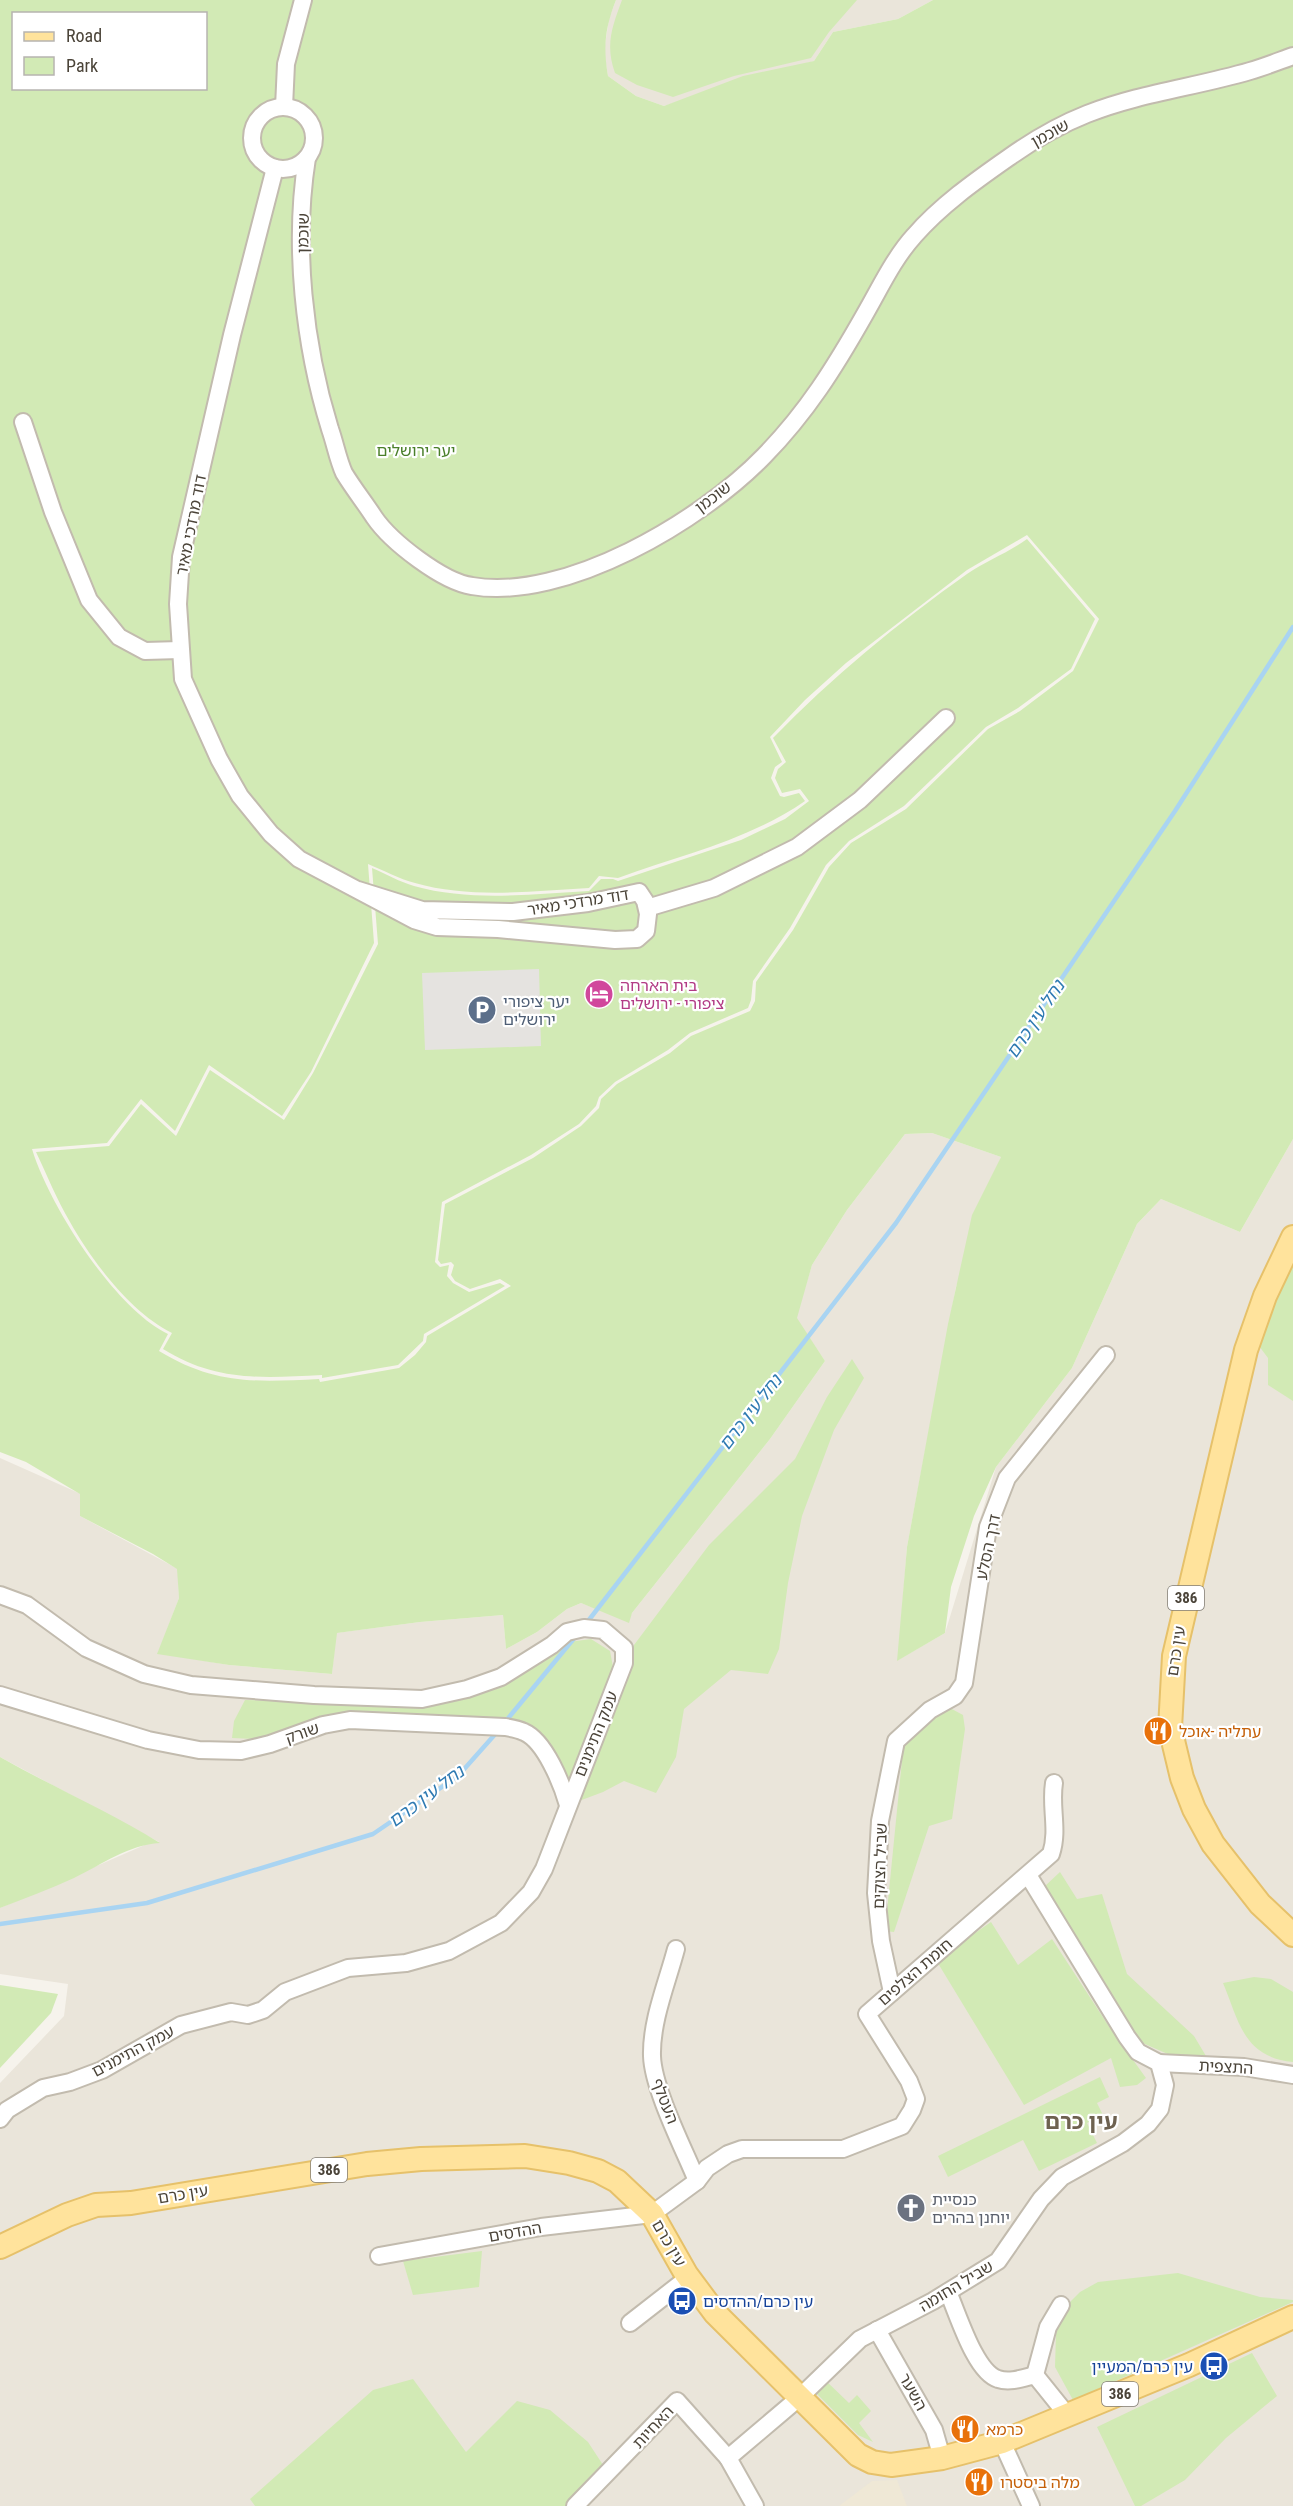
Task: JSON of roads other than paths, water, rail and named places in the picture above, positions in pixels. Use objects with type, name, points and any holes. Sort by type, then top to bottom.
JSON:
[{"type":"main road","name":"עין כרם","points":[[1293,1237],[1265,1296],[1246,1350],[1181,1622],[1174,1656],[1170,1696],[1170,1728],[1182,1778],[1194,1809],[1213,1844],[1232,1871],[1260,1904],[1293,1935]]},
{"type":"main road","name":"עין כרם","points":[[0,2247],[67,2215],[96,2205],[131,2203],[367,2164],[425,2159],[525,2156],[569,2163],[598,2171],[617,2181],[652,2214],[689,2277],[715,2313],[858,2455],[872,2462],[891,2466],[942,2458],[1002,2442],[1256,2336],[1293,2317]]},
{"type":"street","points":[[284,107],[286,64],[303,0]]},
{"type":"street","name":"שוכמן","points":[[307,158],[302,244],[305,314],[319,394],[344,471],[381,528],[414,555],[450,579],[471,586],[517,588],[575,574],[618,559],[675,525],[715,497],[762,459],[825,384],[912,237],[945,206],[1009,157],[1061,126],[1091,112],[1144,96],[1249,71],[1293,56]]},
{"type":"street","points":[[284,107],[302,114],[313,130],[314,140],[307,158],[291,168],[274,168],[258,157],[253,148],[253,128],[265,112],[284,107]]},
{"type":"street","name":"דוד מרדכי מאיר","points":[[274,168],[232,335],[181,557],[178,604],[183,679],[198,716],[240,796],[271,834],[299,859],[414,920],[436,927],[498,929],[615,940],[637,939],[646,931],[648,914],[639,892],[588,903],[513,912],[422,909],[358,890]]},
{"type":"street","points":[[23,422],[53,512],[89,600],[119,637],[145,651],[180,650]]},
{"type":"street","points":[[647,908],[714,888],[797,847],[860,800],[946,718]]},
{"type":"street","name":"דרך הסלע","points":[[896,1741],[930,1710],[955,1696],[964,1683],[988,1527],[1007,1478],[1106,1355]]},
{"type":"street","name":"עמק התימנים","points":[[0,1595],[27,1605],[86,1648],[144,1674],[191,1685],[345,1697],[422,1699],[467,1689],[501,1677],[552,1645],[567,1632],[584,1628],[603,1630],[624,1648],[624,1663],[543,1869],[531,1892],[501,1923],[449,1951],[406,1963],[348,1968],[285,1992],[263,2010],[248,2015],[231,2012],[181,2025],[102,2070],[70,2082],[43,2088],[8,2110],[0,2119]]},
{"type":"street","name":"שורק","points":[[0,1695],[148,1740],[199,1750],[241,1751],[270,1744],[323,1725],[350,1720],[505,1727],[525,1732],[540,1746],[562,1784],[568,1805]]},
{"type":"street","name":"שביל הצוקים","points":[[892,1992],[881,1941],[876,1893],[880,1821],[896,1741]]},
{"type":"street","name":"חומת הצלפים","points":[[652,2214],[697,2181],[707,2168],[728,2154],[742,2149],[843,2149],[902,2126],[916,2099],[909,2081],[867,2014],[1051,1854],[1055,1822],[1052,1797],[1054,1783]]},
{"type":"street","points":[[1028,1875],[1127,2037],[1138,2052],[1159,2063]]},
{"type":"street","name":"העטלף","points":[[676,1949],[653,2034],[652,2057],[655,2078],[697,2181]]},
{"type":"street","name":"התצפית","points":[[1159,2063],[1244,2067],[1293,2074]]},
{"type":"street","name":"שביל החומה","points":[[800,2397],[860,2339],[948,2292],[998,2261],[1041,2199],[1062,2177],[1123,2144],[1148,2124],[1160,2109],[1165,2085],[1159,2063]]},
{"type":"street","name":"ההדסים","points":[[379,2256],[541,2227],[652,2214]]},
{"type":"street","points":[[630,2323],[689,2277]]},
{"type":"street","points":[[948,2292],[980,2364],[996,2379],[1010,2381],[1035,2375]]},
{"type":"street","points":[[1035,2375],[1048,2327],[1061,2305]]},
{"type":"street","name":"השער","points":[[877,2330],[934,2430],[942,2458]]},
{"type":"street","points":[[1035,2375],[1068,2416]]},
{"type":"street","points":[[728,2458],[800,2397]]},
{"type":"street","name":"האחיות","points":[[575,2506],[677,2401],[728,2458],[755,2506]]},
{"type":"street","points":[[1002,2442],[1031,2506]]},
{"type":"waterway","name":"נחל עין כרם","points":[[585,1625],[896,1223],[1175,811],[1293,627]]},
{"type":"waterway","name":"נחל עין כרם","points":[[505,1722],[576,1636]]},
{"type":"waterway","name":"נחל עין כרם","points":[[0,1924],[147,1903],[373,1834],[458,1776],[498,1731]]},
{"type":"place","name":"בית הארחה ציפורי - ירושלים","points":[[599,994]]},
{"type":"place","name":"יער ציפורי ירושלים","points":[[482,1010]]},
{"type":"place","name":"עתליה -אוכל","points":[[1158,1731]]},
{"type":"place","name":"כנסיית יוחנן בהרים","points":[[911,2208]]},
{"type":"place","name":"עין כרם/ההדסים","points":[[682,2301]]},
{"type":"place","name":"עין כרם/המעיין","points":[[1214,2366]]},
{"type":"place","name":"כרמא","points":[[965,2429]]},
{"type":"place","name":"מלה ביסטרו","points":[[979,2482]]},
{"type":"district","name":"עין כרם","points":[[1081,2121]]},
{"type":"park label","name":"יער ירושלים","points":[[416,450]]}]
